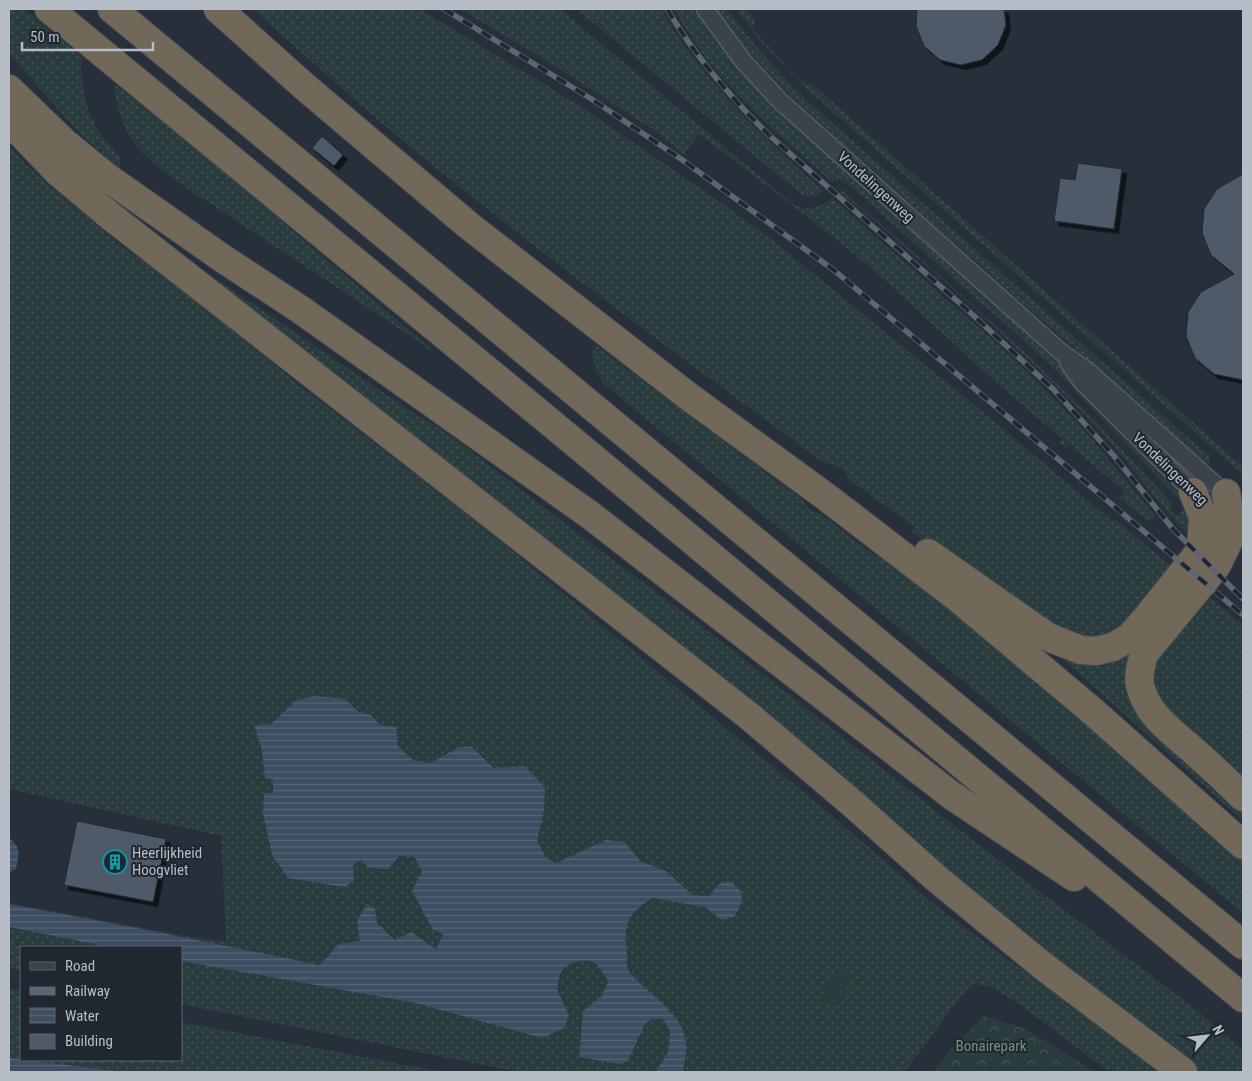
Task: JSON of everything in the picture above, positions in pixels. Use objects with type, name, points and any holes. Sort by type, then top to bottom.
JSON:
[{"type":"highway","points":[[49,9],[538,411],[1243,998]]},
{"type":"highway","points":[[112,9],[1243,945]]},
{"type":"highway","points":[[218,9],[305,87],[468,225],[688,396],[825,496],[1048,637],[1064,645],[1081,650],[1096,651],[1112,647],[1130,636],[1148,616],[1221,559]]},
{"type":"highway","points":[[9,89],[64,142],[108,178],[222,258],[301,310],[590,515],[951,795],[1188,952]]},
{"type":"highway","points":[[9,121],[58,172],[109,215],[742,710],[853,804],[937,879],[1028,953],[1183,1072]]},
{"type":"highway","points":[[1193,492],[1221,559]]},
{"type":"highway","points":[[1238,519],[1221,559],[1144,654],[1140,671],[1140,685],[1144,698],[1152,711],[1167,728],[1243,797]]},
{"type":"highway","points":[[892,538],[959,599],[1090,709],[1243,845]]},
{"type":"street","name":"Vondelingenweg","points":[[705,9],[747,66],[784,104],[1061,352],[1089,372],[1238,519]]},
{"type":"street","name":"Vondelingenweg","points":[[1061,352],[1082,382],[1193,492],[1238,519]]},
{"type":"green space","points":[[9,9],[24,9],[81,56],[83,87],[89,112],[101,134],[121,158],[119,168],[77,130],[9,54]]},
{"type":"green space","points":[[253,9],[420,9],[580,106],[722,203],[775,242],[1114,522],[1116,520],[1177,571],[1126,632],[1076,641],[946,558],[912,532],[915,527],[849,480],[846,473],[840,468],[826,464],[587,287],[422,157]]},
{"type":"green space","points":[[460,9],[560,9],[793,204],[808,208],[823,204],[832,198],[1023,367],[1080,425],[1155,516],[1149,522],[1119,498],[1124,491],[1069,444],[1066,448],[1059,443],[1062,439],[991,378],[880,276],[832,236],[699,134],[684,154],[665,140],[666,138],[555,66]]},
{"type":"green space","points":[[576,9],[661,9],[695,60],[734,106],[823,191],[816,197],[802,195]]},
{"type":"green space","points":[[674,9],[694,9],[730,59],[772,105],[1060,363],[1078,385],[1185,495],[1179,497],[1175,495],[1047,362],[847,183],[839,180],[832,182],[764,121],[717,72]]},
{"type":"green space","points":[[717,9],[727,9],[754,44],[801,95],[1210,457],[1207,466],[795,102],[757,62]]},
{"type":"green space","points":[[737,9],[747,9],[755,20],[753,29],[794,75],[803,83],[812,84],[1243,467],[1243,475],[807,89],[759,39]]},
{"type":"green space","points":[[114,84],[195,147],[437,354],[160,169],[139,149],[125,128],[116,101]]},
{"type":"green space","points":[[9,145],[35,173],[114,239],[144,262],[166,273],[295,382],[477,522],[835,818],[936,906],[1160,1072],[1109,1072],[1023,1007],[994,988],[975,984],[964,992],[905,1072],[681,1072],[683,1071],[685,1036],[629,972],[624,934],[629,920],[638,907],[653,898],[705,907],[722,920],[718,885],[709,896],[694,895],[666,871],[640,861],[625,842],[606,840],[556,863],[546,858],[537,840],[544,812],[471,746],[457,748],[431,763],[413,760],[371,715],[359,712],[345,699],[297,700],[271,724],[254,725],[262,750],[265,778],[274,779],[273,793],[264,794],[263,814],[272,855],[352,865],[367,859],[383,856],[414,857],[422,871],[443,934],[436,950],[411,933],[395,940],[377,923],[375,909],[361,941],[338,944],[320,965],[9,904],[226,942],[221,836],[9,789],[9,494],[11,494],[9,488]]},
{"type":"green space","points":[[842,190],[1031,358],[1090,416],[1171,502],[1172,512],[1178,516],[1190,502],[1195,542],[1180,527],[1101,431],[1057,387],[966,301],[840,192]]},
{"type":"green space","points":[[209,274],[409,410],[446,432],[711,633],[997,859],[1197,1010],[1243,1051],[1243,1072],[1195,1072],[205,279]]},
{"type":"green space","points":[[594,344],[804,501],[814,512],[819,513],[877,557],[880,554],[1051,691],[1170,793],[1243,860],[1243,913],[604,384],[594,366]]},
{"type":"green space","points":[[1207,595],[1243,625],[1243,785],[1168,711],[1152,691],[1152,667],[1159,655]]},
{"type":"green space","points":[[1135,642],[1130,691],[1243,806],[1243,821],[1056,653]]},
{"type":"green space","points":[[9,927],[104,946],[20,946],[20,971],[9,968]]},
{"type":"green space","points":[[581,960],[598,967],[603,973],[608,982],[602,996],[583,1011],[628,1061],[645,1024],[652,1019],[663,1019],[670,1030],[668,1052],[656,1072],[518,1072],[182,1004],[182,961],[415,1003],[542,1038],[569,1015],[557,989],[564,971]]},
{"type":"green space","points":[[844,972],[850,982],[836,1007],[822,1004],[822,995],[828,983],[837,973]]},
{"type":"green space","points":[[9,988],[20,991],[20,1059],[9,1058]]},
{"type":"green space","name":"Bonairepark","points":[[984,1016],[1026,1029],[1095,1072],[933,1072],[950,1050]]},
{"type":"green space","points":[[182,1022],[443,1072],[125,1072],[34,1061],[182,1061]]},
{"type":"water","points":[[315,696],[345,699],[359,712],[371,715],[380,725],[396,727],[398,746],[413,760],[431,763],[457,748],[471,746],[494,768],[524,766],[545,787],[544,812],[537,840],[546,858],[556,863],[606,840],[625,842],[640,861],[666,871],[693,895],[709,896],[718,885],[728,881],[738,888],[741,892],[742,901],[734,917],[722,920],[705,907],[653,898],[637,909],[629,921],[626,945],[629,971],[662,1003],[682,1028],[686,1045],[683,1071],[656,1072],[668,1052],[670,1030],[663,1019],[652,1019],[645,1024],[628,1061],[619,1064],[579,1057],[583,1011],[602,996],[608,982],[597,965],[588,961],[573,963],[561,973],[557,989],[569,1015],[565,1028],[542,1038],[415,1003],[182,961],[182,946],[104,946],[9,927],[9,904],[320,965],[338,944],[360,941],[357,921],[367,904],[375,909],[377,923],[395,940],[411,932],[436,949],[443,934],[433,930],[412,891],[422,871],[414,857],[399,856],[388,869],[369,868],[361,860],[353,865],[354,880],[345,887],[288,878],[272,855],[263,814],[264,793],[273,793],[273,779],[265,778],[262,750],[254,725],[271,724],[297,700]]},
{"type":"water","points":[[9,838],[18,848],[19,855],[16,869],[9,872]]},
{"type":"water","points":[[9,1058],[20,1059],[20,1061],[126,1072],[9,1072]]},
{"type":"building","points":[[917,9],[1004,9],[1006,25],[998,45],[982,60],[961,65],[940,60],[924,46],[916,26]]},
{"type":"building","points":[[322,136],[343,155],[334,166],[312,148]]},
{"type":"building","points":[[1078,163],[1122,169],[1114,229],[1054,221],[1060,178],[1075,180]]},
{"type":"building","points":[[1243,174],[1243,380],[1214,374],[1195,358],[1186,336],[1188,312],[1201,292],[1234,274],[1211,255],[1202,233],[1204,209],[1217,189]]},
{"type":"building","name":"Heerlijkheid Hoogvliet","points":[[77,821],[166,839],[153,902],[64,885]]},
{"type":"railway","points":[[444,9],[590,98],[681,159],[835,271],[1243,615]]},
{"type":"railway","points":[[667,9],[701,60],[755,121],[973,315],[1053,389],[1114,456],[1173,529],[1243,599]]},
{"type":"place","name":"Heerlijkheid Hoogvliet","points":[[115,862]]}]
